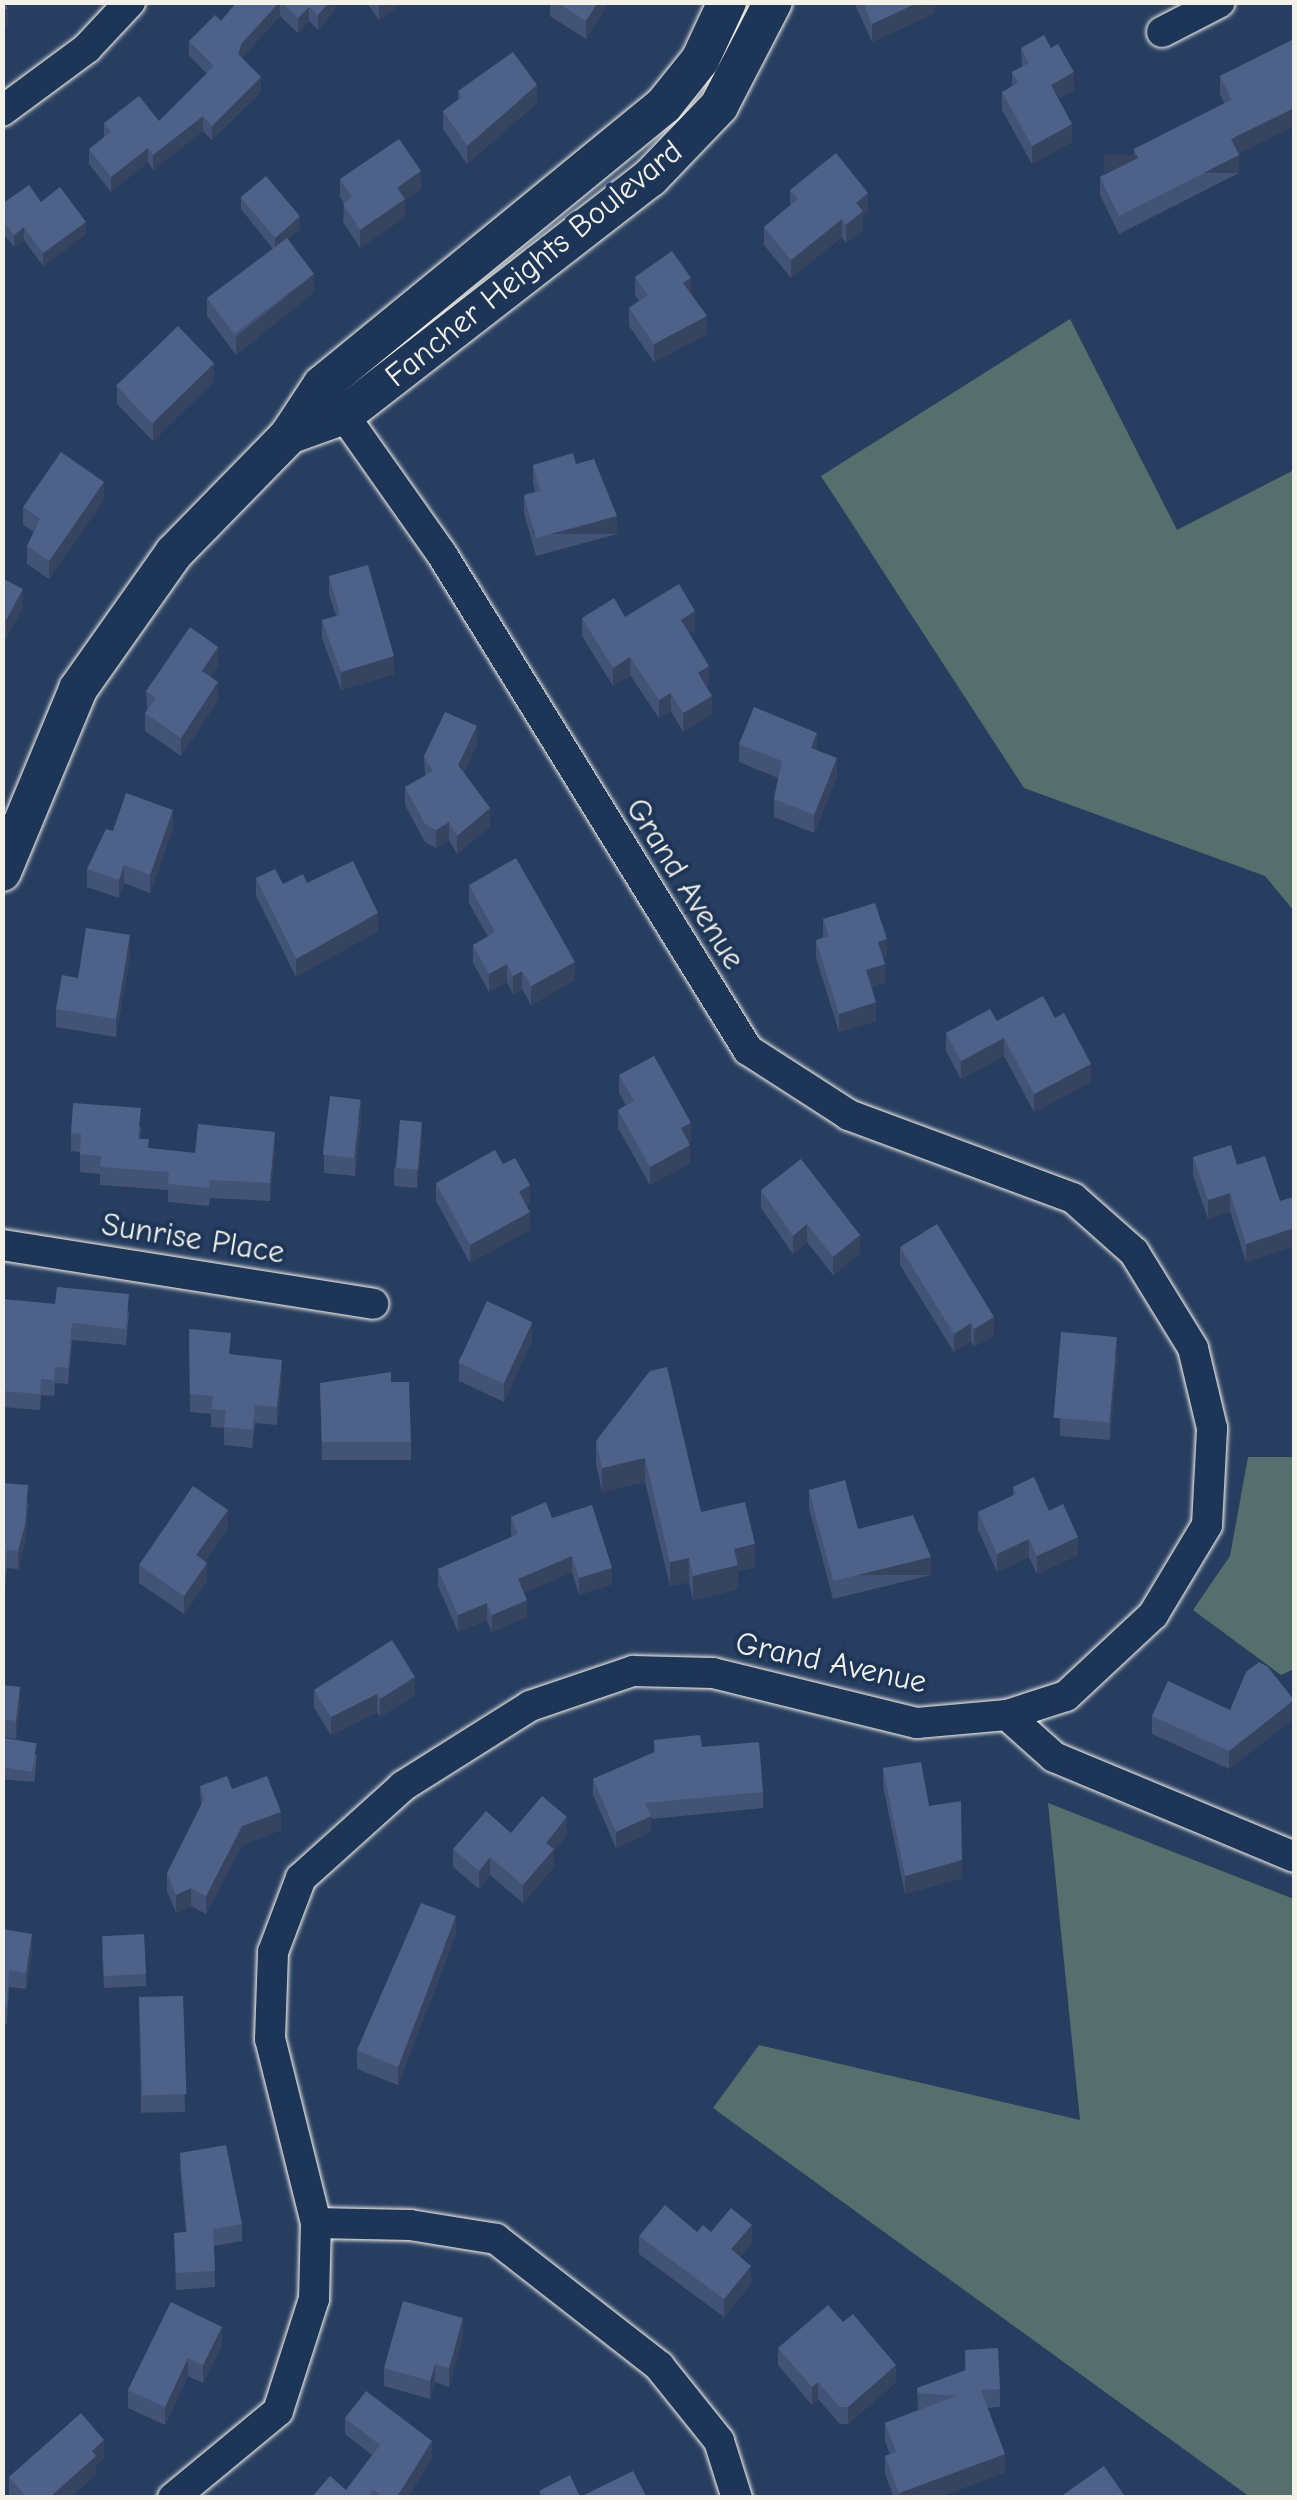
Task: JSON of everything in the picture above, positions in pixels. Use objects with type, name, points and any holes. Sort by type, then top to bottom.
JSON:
[{"type":"street","points":[[2,111],[87,48],[130,2]]},
{"type":"street","name":"Fancher Heights Boulevard","points":[[2,872],[78,689],[122,619],[174,553],[290,435],[664,105],[700,60],[727,2]]},
{"type":"street","name":"Fancher Heights Boulevard","points":[[333,400],[684,146],[719,106],[773,2]]},
{"type":"street","points":[[1162,32],[1220,2]]},
{"type":"street","name":"Grand Avenue","points":[[172,2498],[278,2411],[314,2299],[316,2222],[270,2039],[273,1952],[301,1878],[404,1786],[530,1706],[633,1671],[713,1673],[917,1723],[1007,1715],[1066,1696],[1153,1616],[1207,1525],[1212,1428],[1192,1348],[1134,1252],[1073,1198],[850,1115],[748,1050],[441,553],[333,400]]},
{"type":"street","name":"Sunrise Place","points":[[2,1244],[374,1304]]},
{"type":"street","points":[[1007,1715],[1054,1757],[1294,1857]]},
{"type":"street","points":[[316,2222],[410,2225],[496,2239],[659,2366],[719,2440],[737,2498]]},
{"type":"green space","points":[[1070,319],[1177,530],[1294,470],[1294,911],[1265,876],[1024,788],[821,476]]},
{"type":"green space","points":[[1248,1457],[1294,1457],[1294,1669],[1281,1675],[1193,1610],[1230,1556]]},
{"type":"green space","points":[[1048,1803],[1294,1899],[1294,2497],[1250,2497],[713,2108],[759,2045],[1080,2120]]},
{"type":"building","points":[[237,2],[279,2],[242,43],[238,54],[261,77],[212,126],[203,116],[153,155],[148,148],[111,177],[89,149],[111,132],[104,123],[139,96],[159,121],[214,66],[189,41],[215,15],[221,21]]},
{"type":"building","points":[[281,2],[329,2],[318,15],[309,7],[298,18]]},
{"type":"building","points":[[557,2],[598,2],[586,21]]},
{"type":"building","points":[[863,2],[919,2],[872,24]]},
{"type":"building","points":[[1044,35],[1051,48],[1058,44],[1074,72],[1051,85],[1072,124],[1032,146],[1002,92],[1018,83],[1012,72],[1029,63],[1021,48]]},
{"type":"building","points":[[1294,39],[1294,108],[1231,139],[1239,155],[1119,216],[1100,177],[1138,158],[1134,149],[1232,100],[1220,76]]},
{"type":"building","points":[[513,52],[537,85],[467,146],[443,111],[462,97],[458,91]]},
{"type":"building","points":[[399,139],[421,171],[397,188],[405,199],[360,230],[343,204],[352,197],[340,179]]},
{"type":"building","points":[[836,153],[868,193],[856,203],[863,211],[846,225],[842,219],[791,260],[764,227],[798,199],[790,190]]},
{"type":"building","points":[[266,176],[300,217],[275,238],[241,197]]},
{"type":"building","points":[[29,185],[41,202],[60,187],[86,222],[43,253],[24,227],[14,235],[2,220],[2,204]]},
{"type":"building","points":[[287,238],[314,274],[234,334],[207,298]]},
{"type":"building","points":[[672,251],[691,278],[683,283],[707,316],[654,344],[629,308],[648,295],[635,277]]},
{"type":"building","points":[[178,326],[214,363],[152,423],[116,386]]},
{"type":"building","points":[[61,452],[104,482],[49,561],[27,546],[40,519],[23,507]]},
{"type":"building","points":[[573,453],[576,464],[594,459],[617,516],[536,538],[524,495],[540,491],[533,465]]},
{"type":"building","points":[[368,565],[394,656],[341,672],[322,620],[340,615],[329,576]]},
{"type":"building","points":[[2,578],[23,589],[6,620],[2,618]]},
{"type":"building","points":[[679,584],[695,611],[681,620],[709,666],[698,673],[712,696],[683,713],[671,693],[659,700],[630,657],[613,668],[582,618],[614,598],[625,617]]},
{"type":"building","points":[[190,627],[218,647],[202,671],[218,682],[181,738],[145,713],[156,698],[146,691]]},
{"type":"building","points":[[754,707],[817,733],[811,748],[837,758],[814,815],[774,799],[782,761],[739,744]]},
{"type":"building","points":[[445,712],[477,726],[458,765],[490,808],[457,836],[449,822],[436,830],[425,824],[405,787],[433,771],[424,756]]},
{"type":"building","points":[[126,793],[173,810],[150,875],[124,865],[119,880],[87,869],[106,829],[113,831]]},
{"type":"building","points":[[516,858],[575,962],[531,986],[522,971],[513,976],[507,964],[489,974],[473,945],[495,932],[469,885]]},
{"type":"building","points":[[353,861],[378,913],[296,959],[256,878],[275,869],[283,884],[303,874],[307,883]]},
{"type":"building","points":[[875,903],[887,939],[878,942],[885,964],[866,970],[876,1002],[839,1014],[816,940],[829,936],[823,919]]},
{"type":"building","points":[[86,928],[130,935],[116,1019],[56,1009],[62,975],[78,978]]},
{"type":"building","points":[[1043,996],[1055,1018],[1064,1013],[1091,1064],[1034,1094],[1004,1038],[961,1061],[946,1033],[990,1009],[997,1021]]},
{"type":"building","points":[[654,1056],[691,1123],[681,1128],[690,1145],[650,1167],[618,1110],[634,1101],[619,1075]]},
{"type":"building","points":[[330,1096],[361,1100],[354,1158],[323,1155]]},
{"type":"building","points":[[73,1103],[141,1108],[138,1139],[149,1139],[148,1148],[195,1153],[198,1124],[275,1132],[270,1183],[210,1180],[209,1188],[168,1184],[169,1172],[100,1167],[101,1156],[80,1154],[81,1134],[71,1133]]},
{"type":"building","points":[[400,1120],[422,1122],[418,1170],[396,1168]]},
{"type":"building","points":[[1231,1145],[1237,1165],[1265,1156],[1280,1201],[1294,1197],[1294,1228],[1246,1244],[1230,1193],[1208,1200],[1193,1157]]},
{"type":"building","points":[[495,1150],[503,1164],[515,1158],[530,1185],[519,1192],[530,1212],[470,1245],[436,1183]]},
{"type":"building","points":[[801,1159],[860,1235],[833,1257],[807,1224],[793,1236],[761,1190]]},
{"type":"building","points":[[937,1224],[994,1317],[974,1329],[971,1323],[954,1334],[900,1247]]},
{"type":"building","points":[[57,1287],[129,1294],[126,1329],[72,1323],[68,1368],[55,1367],[54,1380],[41,1379],[40,1394],[2,1391],[2,1299],[55,1304]]},
{"type":"building","points":[[487,1301],[532,1322],[504,1384],[458,1363]]},
{"type":"building","points":[[189,1329],[231,1333],[229,1354],[282,1360],[277,1407],[255,1405],[252,1430],[224,1427],[226,1410],[211,1409],[213,1396],[190,1394]]},
{"type":"building","points":[[1061,1332],[1117,1337],[1109,1423],[1054,1418]]},
{"type":"building","points":[[667,1367],[701,1512],[745,1502],[755,1544],[734,1549],[738,1565],[693,1576],[689,1558],[670,1562],[645,1458],[602,1468],[596,1441],[650,1371]]},
{"type":"building","points":[[391,1372],[391,1382],[409,1382],[411,1442],[322,1442],[320,1383]]},
{"type":"building","points":[[1034,1477],[1049,1511],[1063,1504],[1078,1537],[1037,1556],[1029,1539],[997,1554],[978,1512],[1016,1494],[1013,1487]]},
{"type":"building","points":[[845,1480],[858,1529],[913,1515],[931,1557],[833,1581],[809,1490]]},
{"type":"building","points":[[2,1483],[28,1485],[25,1525],[18,1551],[7,1550],[4,1581],[2,1581]]},
{"type":"building","points":[[193,1486],[228,1510],[196,1555],[207,1563],[184,1596],[139,1565]]},
{"type":"building","points":[[546,1502],[552,1518],[592,1505],[612,1568],[579,1578],[572,1556],[518,1579],[527,1600],[492,1615],[487,1603],[458,1615],[438,1569],[518,1534],[511,1517]]},
{"type":"building","points":[[392,1640],[415,1677],[380,1699],[377,1694],[331,1717],[314,1690]]},
{"type":"building","points":[[1259,1662],[1268,1667],[1294,1700],[1229,1751],[1152,1716],[1168,1681],[1230,1710],[1246,1672]]},
{"type":"building","points":[[2,1685],[20,1687],[16,1721],[2,1719]]},
{"type":"building","points":[[700,1735],[702,1747],[759,1742],[763,1792],[645,1803],[651,1816],[616,1832],[593,1779],[655,1752],[654,1740]]},
{"type":"building","points":[[4,1738],[37,1743],[32,1772],[2,1767]]},
{"type":"building","points":[[921,1762],[929,1806],[961,1801],[962,1860],[905,1876],[883,1768]]},
{"type":"building","points":[[227,1776],[232,1789],[267,1776],[281,1812],[242,1826],[206,1896],[191,1888],[176,1895],[167,1873],[204,1799],[200,1786]]},
{"type":"building","points":[[542,1796],[567,1817],[546,1843],[554,1849],[523,1885],[490,1857],[479,1871],[453,1849],[486,1811],[511,1833]]},
{"type":"building","points":[[421,1903],[456,1916],[398,2067],[357,2050]]},
{"type":"building","points":[[2,1929],[32,1934],[26,1973],[9,1970],[7,2007],[2,2007]]},
{"type":"building","points":[[144,1934],[146,1974],[104,1976],[102,1936]]},
{"type":"building","points":[[183,1996],[186,2094],[142,2095],[139,1998]]},
{"type":"building","points":[[226,2145],[242,2224],[213,2229],[215,2271],[176,2273],[174,2233],[187,2232],[180,2153]]},
{"type":"building","points":[[665,2205],[697,2232],[703,2225],[711,2232],[731,2208],[752,2225],[731,2249],[751,2266],[724,2299],[639,2236]]},
{"type":"building","points":[[403,2301],[463,2318],[449,2368],[435,2364],[430,2381],[384,2368]]},
{"type":"building","points":[[171,2302],[222,2327],[203,2365],[188,2358],[165,2407],[128,2390]]},
{"type":"building","points":[[828,2305],[843,2322],[853,2314],[896,2365],[848,2407],[840,2407],[818,2382],[812,2387],[778,2348]]},
{"type":"building","points":[[998,2348],[1000,2389],[981,2390],[1005,2454],[899,2493],[885,2456],[896,2452],[885,2423],[956,2396],[918,2393],[917,2388],[966,2370],[965,2350]]},
{"type":"building","points":[[366,2391],[432,2441],[396,2498],[383,2498],[374,2490],[367,2498],[311,2498],[330,2476],[346,2490],[380,2445],[345,2418]]},
{"type":"building","points":[[81,2413],[104,2440],[92,2451],[96,2456],[49,2498],[27,2498],[9,2477]]},
{"type":"building","points":[[1104,2466],[1126,2498],[1060,2497]]},
{"type":"building","points":[[633,2471],[647,2498],[542,2498],[539,2491],[570,2475],[580,2497]]}]
